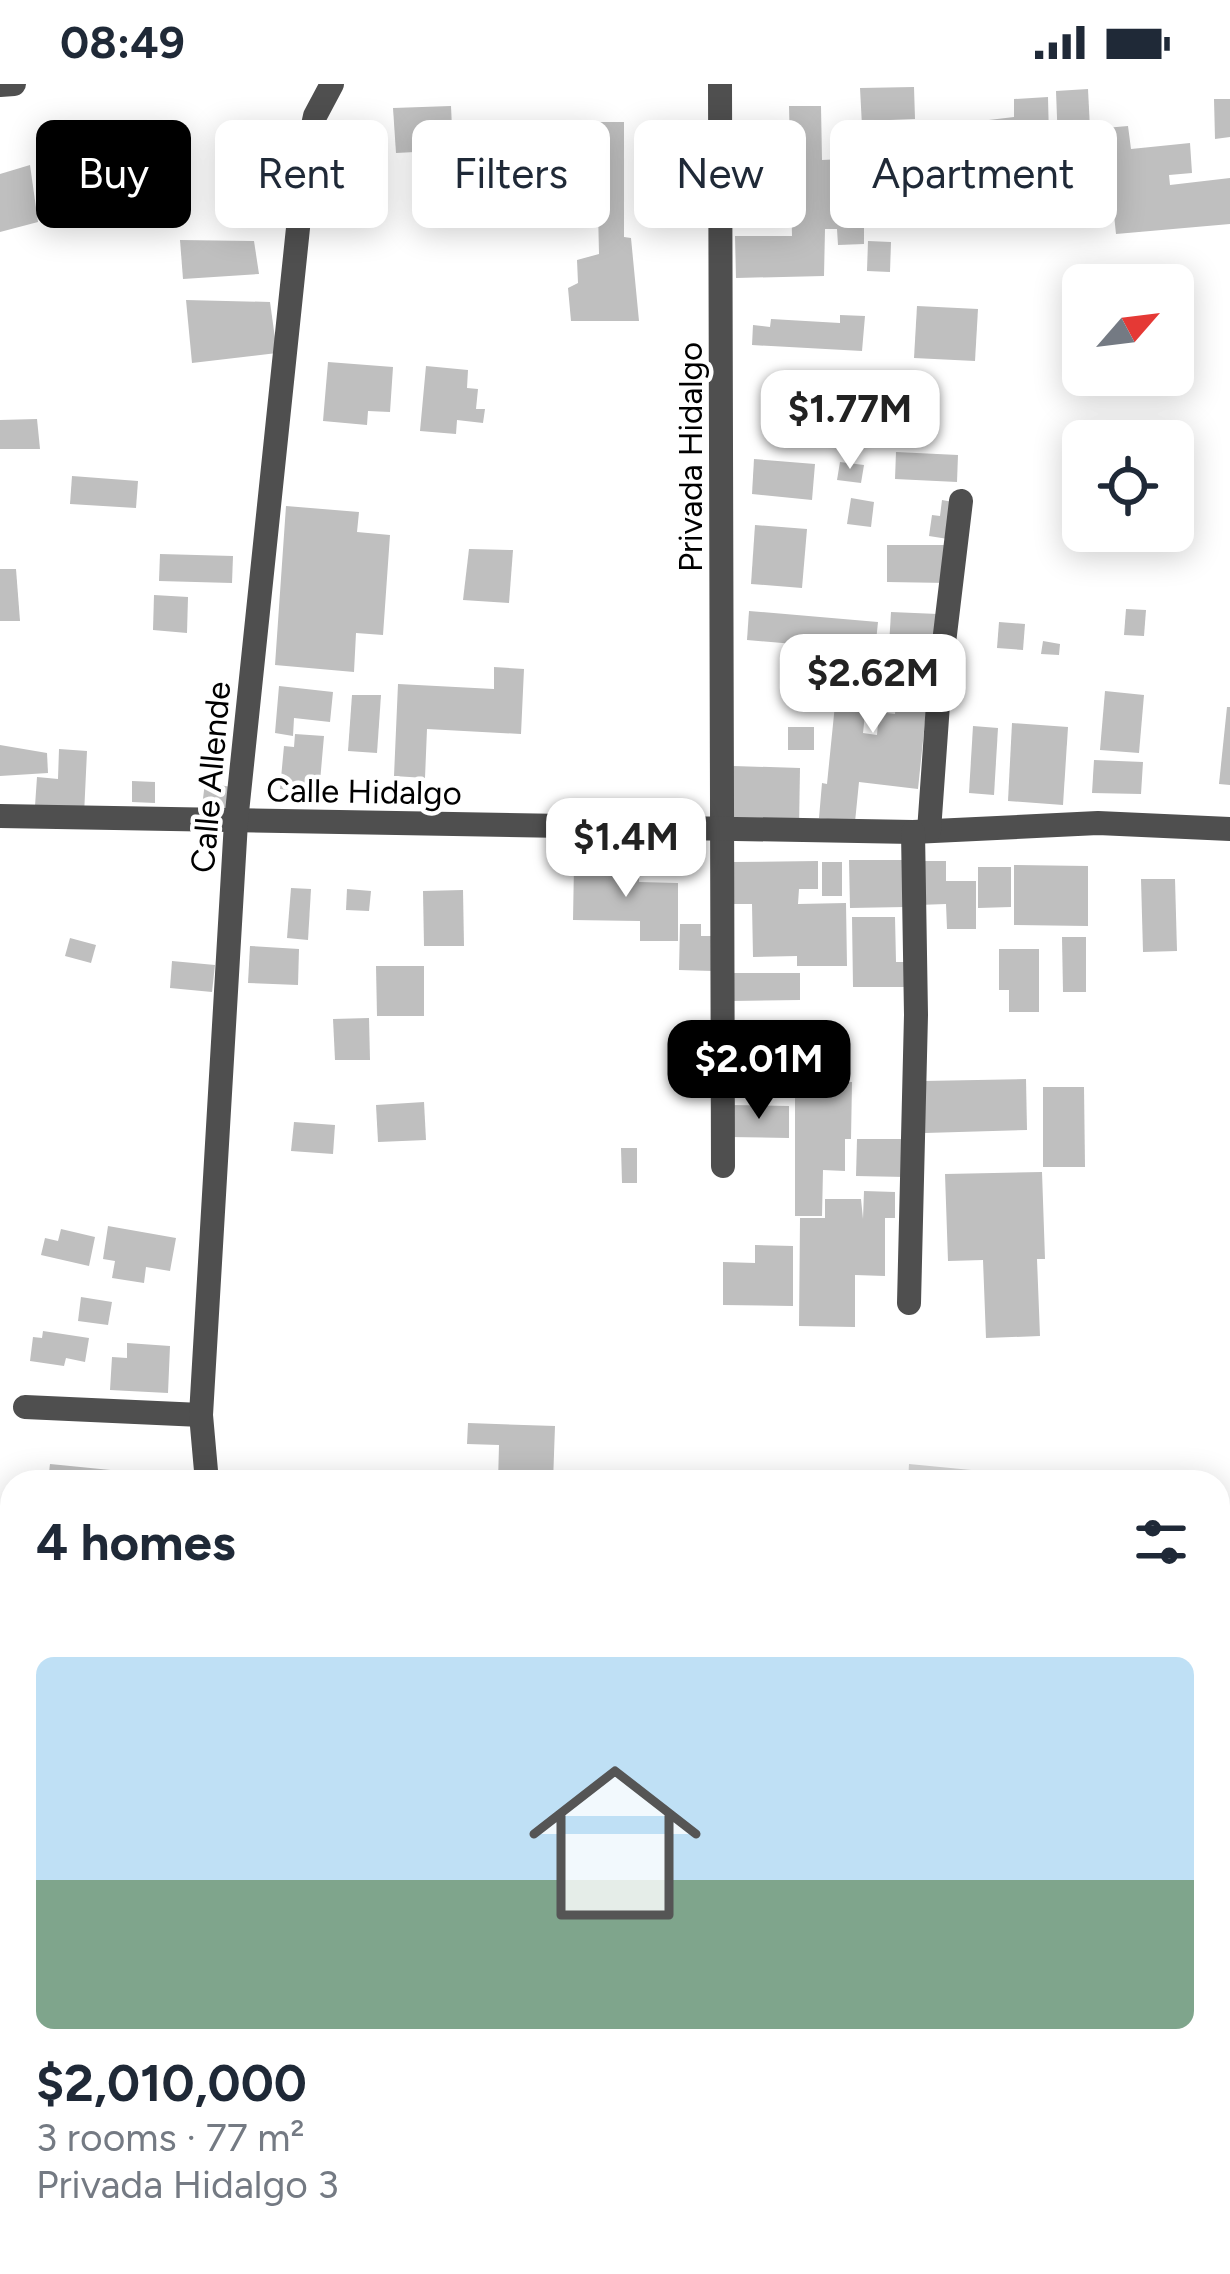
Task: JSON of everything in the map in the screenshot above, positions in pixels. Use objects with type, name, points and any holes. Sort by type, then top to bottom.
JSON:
[{"type":"street","points":[[0,85],[14,84]]},
{"type":"street","name":"Calle Allende","points":[[206,1470],[202,1415],[236,822],[305,161],[315,116],[332,84]]},
{"type":"street","name":"Privada Hidalgo","points":[[720,84],[723,1166]]},
{"type":"street","points":[[908,1303],[921,831],[961,501]]},
{"type":"street","name":"Calle Hidalgo","points":[[0,816],[722,829],[921,831],[1098,823],[1230,829]]},
{"type":"street","points":[[25,1407],[202,1415]]},
{"type":"shaded area","points":[[909,1464],[972,1470],[909,1470]]},
{"type":"building","points":[[914,87],[915,119],[862,120],[860,88]]},
{"type":"building","points":[[1088,89],[1090,120],[1057,120],[1056,91]]},
{"type":"building","points":[[1048,97],[1049,120],[989,120],[1014,117],[1014,99]]},
{"type":"building","points":[[1214,99],[1230,99],[1230,137],[1215,139]]},
{"type":"building","points":[[451,106],[452,120],[412,120],[412,152],[396,153],[393,108]]},
{"type":"building","points":[[789,106],[821,106],[822,160],[830,160],[830,228],[864,228],[864,244],[838,245],[837,229],[825,229],[824,276],[736,278],[735,236],[792,236],[792,228],[806,228],[806,120],[789,120]]},
{"type":"building","points":[[610,122],[624,122],[624,237],[631,238],[639,321],[571,321],[568,288],[578,283],[577,260],[599,254],[598,228],[610,228]]},
{"type":"building","points":[[1128,126],[1131,149],[1190,143],[1192,173],[1169,175],[1170,185],[1230,178],[1230,224],[1116,234],[1117,127]]},
{"type":"building","points":[[30,165],[36,223],[0,232],[0,174]]},
{"type":"building","points":[[180,240],[254,241],[259,274],[183,279]]},
{"type":"building","points":[[868,241],[891,242],[890,272],[867,271]]},
{"type":"building","points":[[186,300],[270,302],[277,353],[192,363]]},
{"type":"building","points":[[917,306],[978,309],[975,361],[914,358]]},
{"type":"building","points":[[840,315],[865,316],[862,351],[752,345],[753,325],[770,327],[771,319],[840,323]]},
{"type":"building","points":[[328,362],[393,367],[390,412],[368,411],[367,425],[323,421]]},
{"type":"building","points":[[426,366],[468,370],[467,388],[478,389],[476,409],[485,409],[483,423],[457,420],[456,434],[420,431]]},
{"type":"building","points":[[37,419],[40,449],[0,449],[0,420]]},
{"type":"building","points":[[896,452],[958,455],[957,482],[895,479]]},
{"type":"building","points":[[754,459],[815,464],[812,500],[752,494]]},
{"type":"building","points":[[840,462],[864,465],[861,483],[837,480]]},
{"type":"building","points":[[72,476],[138,481],[136,508],[70,504]]},
{"type":"building","points":[[851,498],[874,502],[871,527],[847,524]]},
{"type":"building","points":[[942,500],[953,502],[948,539],[929,536],[932,515],[940,516]]},
{"type":"building","points":[[286,506],[359,512],[357,532],[390,535],[383,635],[356,633],[354,672],[275,665]]},
{"type":"building","points":[[755,525],[807,529],[802,588],[751,584]]},
{"type":"building","points":[[887,545],[949,545],[948,583],[887,582]]},
{"type":"building","points":[[469,549],[513,550],[509,603],[463,600]]},
{"type":"building","points":[[160,554],[233,556],[232,583],[159,581]]},
{"type":"building","points":[[0,569],[16,569],[20,621],[0,621]]},
{"type":"building","points":[[154,595],[188,597],[187,633],[153,630]]},
{"type":"building","points":[[1126,609],[1146,610],[1144,636],[1124,635]]},
{"type":"building","points":[[749,611],[878,622],[875,651],[747,640]]},
{"type":"building","points":[[891,612],[938,614],[937,649],[889,646]]},
{"type":"building","points":[[999,622],[1025,624],[1023,650],[997,648]]},
{"type":"building","points":[[1043,641],[1060,644],[1059,655],[1041,654]]},
{"type":"building","points":[[840,655],[871,658],[870,664],[889,666],[887,689],[868,686],[863,733],[877,735],[879,712],[895,714],[899,670],[930,673],[918,789],[859,782],[855,822],[819,818]]},
{"type":"building","points":[[494,667],[524,669],[521,734],[427,729],[425,778],[394,776],[398,684],[494,689]]},
{"type":"building","points":[[279,686],[333,692],[330,722],[294,718],[293,736],[275,733]]},
{"type":"building","points":[[1105,691],[1144,695],[1139,753],[1100,750]]},
{"type":"building","points":[[352,695],[381,695],[377,753],[348,751]]},
{"type":"building","points":[[1230,707],[1230,785],[1219,784]]},
{"type":"building","points":[[1012,723],[1068,727],[1063,805],[1008,801]]},
{"type":"building","points":[[973,726],[998,728],[994,795],[969,793]]},
{"type":"building","points":[[788,727],[814,727],[814,750],[788,750]]},
{"type":"building","points":[[295,734],[324,736],[319,793],[280,789],[284,746],[294,747]]},
{"type":"building","points":[[0,745],[47,753],[48,773],[0,776]]},
{"type":"building","points":[[59,749],[87,751],[84,815],[35,806],[37,777],[58,779]]},
{"type":"building","points":[[1094,760],[1143,762],[1141,794],[1092,793]]},
{"type":"building","points":[[733,766],[800,768],[799,827],[732,825]]},
{"type":"building","points":[[132,781],[155,782],[155,803],[132,802]]},
{"type":"building","points":[[205,783],[232,787],[229,810],[202,806]]},
{"type":"building","points":[[849,860],[904,860],[905,907],[850,908]]},
{"type":"building","points":[[818,861],[818,889],[799,889],[798,904],[846,903],[847,966],[797,966],[797,956],[753,957],[752,904],[733,904],[733,862]]},
{"type":"building","points":[[917,861],[946,861],[946,881],[976,881],[976,929],[947,929],[946,904],[918,905]]},
{"type":"building","points":[[822,862],[842,862],[842,896],[822,896]]},
{"type":"building","points":[[574,865],[639,866],[639,882],[678,883],[678,941],[640,941],[640,921],[573,920]]},
{"type":"building","points":[[1014,865],[1088,866],[1088,926],[1014,925]]},
{"type":"building","points":[[978,867],[1011,867],[1011,907],[978,908]]},
{"type":"building","points":[[1141,879],[1175,879],[1177,951],[1143,952]]},
{"type":"building","points":[[291,888],[311,889],[308,940],[287,938]]},
{"type":"building","points":[[347,889],[371,891],[369,911],[346,910]]},
{"type":"building","points":[[463,890],[464,946],[424,946],[423,891]]},
{"type":"building","points":[[852,917],[895,917],[896,962],[909,962],[909,987],[853,987]]},
{"type":"building","points":[[680,924],[701,924],[701,936],[713,936],[713,971],[679,970]]},
{"type":"building","points":[[1062,937],[1086,937],[1086,992],[1063,992]]},
{"type":"building","points":[[70,938],[96,945],[91,963],[65,956]]},
{"type":"building","points":[[250,946],[299,949],[298,985],[248,983]]},
{"type":"building","points":[[999,949],[1039,949],[1039,1012],[1009,1012],[1009,990],[999,990]]},
{"type":"building","points":[[172,961],[215,965],[212,992],[170,988]]},
{"type":"building","points":[[376,966],[424,966],[424,1016],[377,1016]]},
{"type":"building","points":[[731,973],[800,973],[800,1000],[731,1001]]},
{"type":"building","points":[[369,1018],[370,1060],[335,1060],[333,1019]]},
{"type":"building","points":[[733,1023],[798,1024],[798,1063],[732,1062]]},
{"type":"building","points":[[1026,1079],[1027,1130],[925,1133],[923,1081]]},
{"type":"building","points":[[795,1081],[852,1082],[845,1171],[823,1170],[822,1216],[795,1216]]},
{"type":"building","points":[[1043,1087],[1084,1087],[1085,1167],[1043,1167]]},
{"type":"building","points":[[424,1102],[426,1140],[378,1142],[376,1105]]},
{"type":"building","points":[[729,1105],[789,1106],[789,1138],[729,1137]]},
{"type":"building","points":[[294,1122],[335,1125],[333,1154],[291,1151]]},
{"type":"building","points":[[857,1139],[905,1139],[905,1177],[856,1176]]},
{"type":"building","points":[[621,1148],[637,1148],[637,1183],[622,1183]]},
{"type":"building","points":[[1042,1172],[1045,1259],[1037,1259],[1040,1336],[986,1338],[983,1260],[948,1261],[945,1174]]},
{"type":"building","points":[[864,1191],[895,1192],[895,1218],[885,1218],[885,1276],[855,1275],[855,1327],[799,1326],[800,1218],[825,1218],[825,1199],[861,1199],[863,1219]]},
{"type":"building","points":[[108,1226],[176,1238],[170,1271],[146,1267],[144,1283],[112,1278],[115,1261],[103,1259]]},
{"type":"building","points":[[61,1229],[95,1237],[89,1266],[41,1255],[45,1238],[58,1241]]},
{"type":"building","points":[[755,1245],[793,1246],[793,1306],[723,1305],[723,1262],[755,1263]]},
{"type":"building","points":[[81,1297],[112,1302],[108,1325],[78,1321]]},
{"type":"building","points":[[43,1331],[89,1338],[85,1362],[66,1358],[64,1366],[30,1361],[33,1337],[42,1338]]},
{"type":"building","points":[[127,1343],[170,1346],[168,1393],[110,1390],[112,1357],[127,1358]]},
{"type":"building","points":[[468,1423],[555,1426],[553,1470],[498,1470],[499,1445],[467,1444]]},
{"type":"building","points":[[50,1464],[111,1470],[49,1470]]}]
